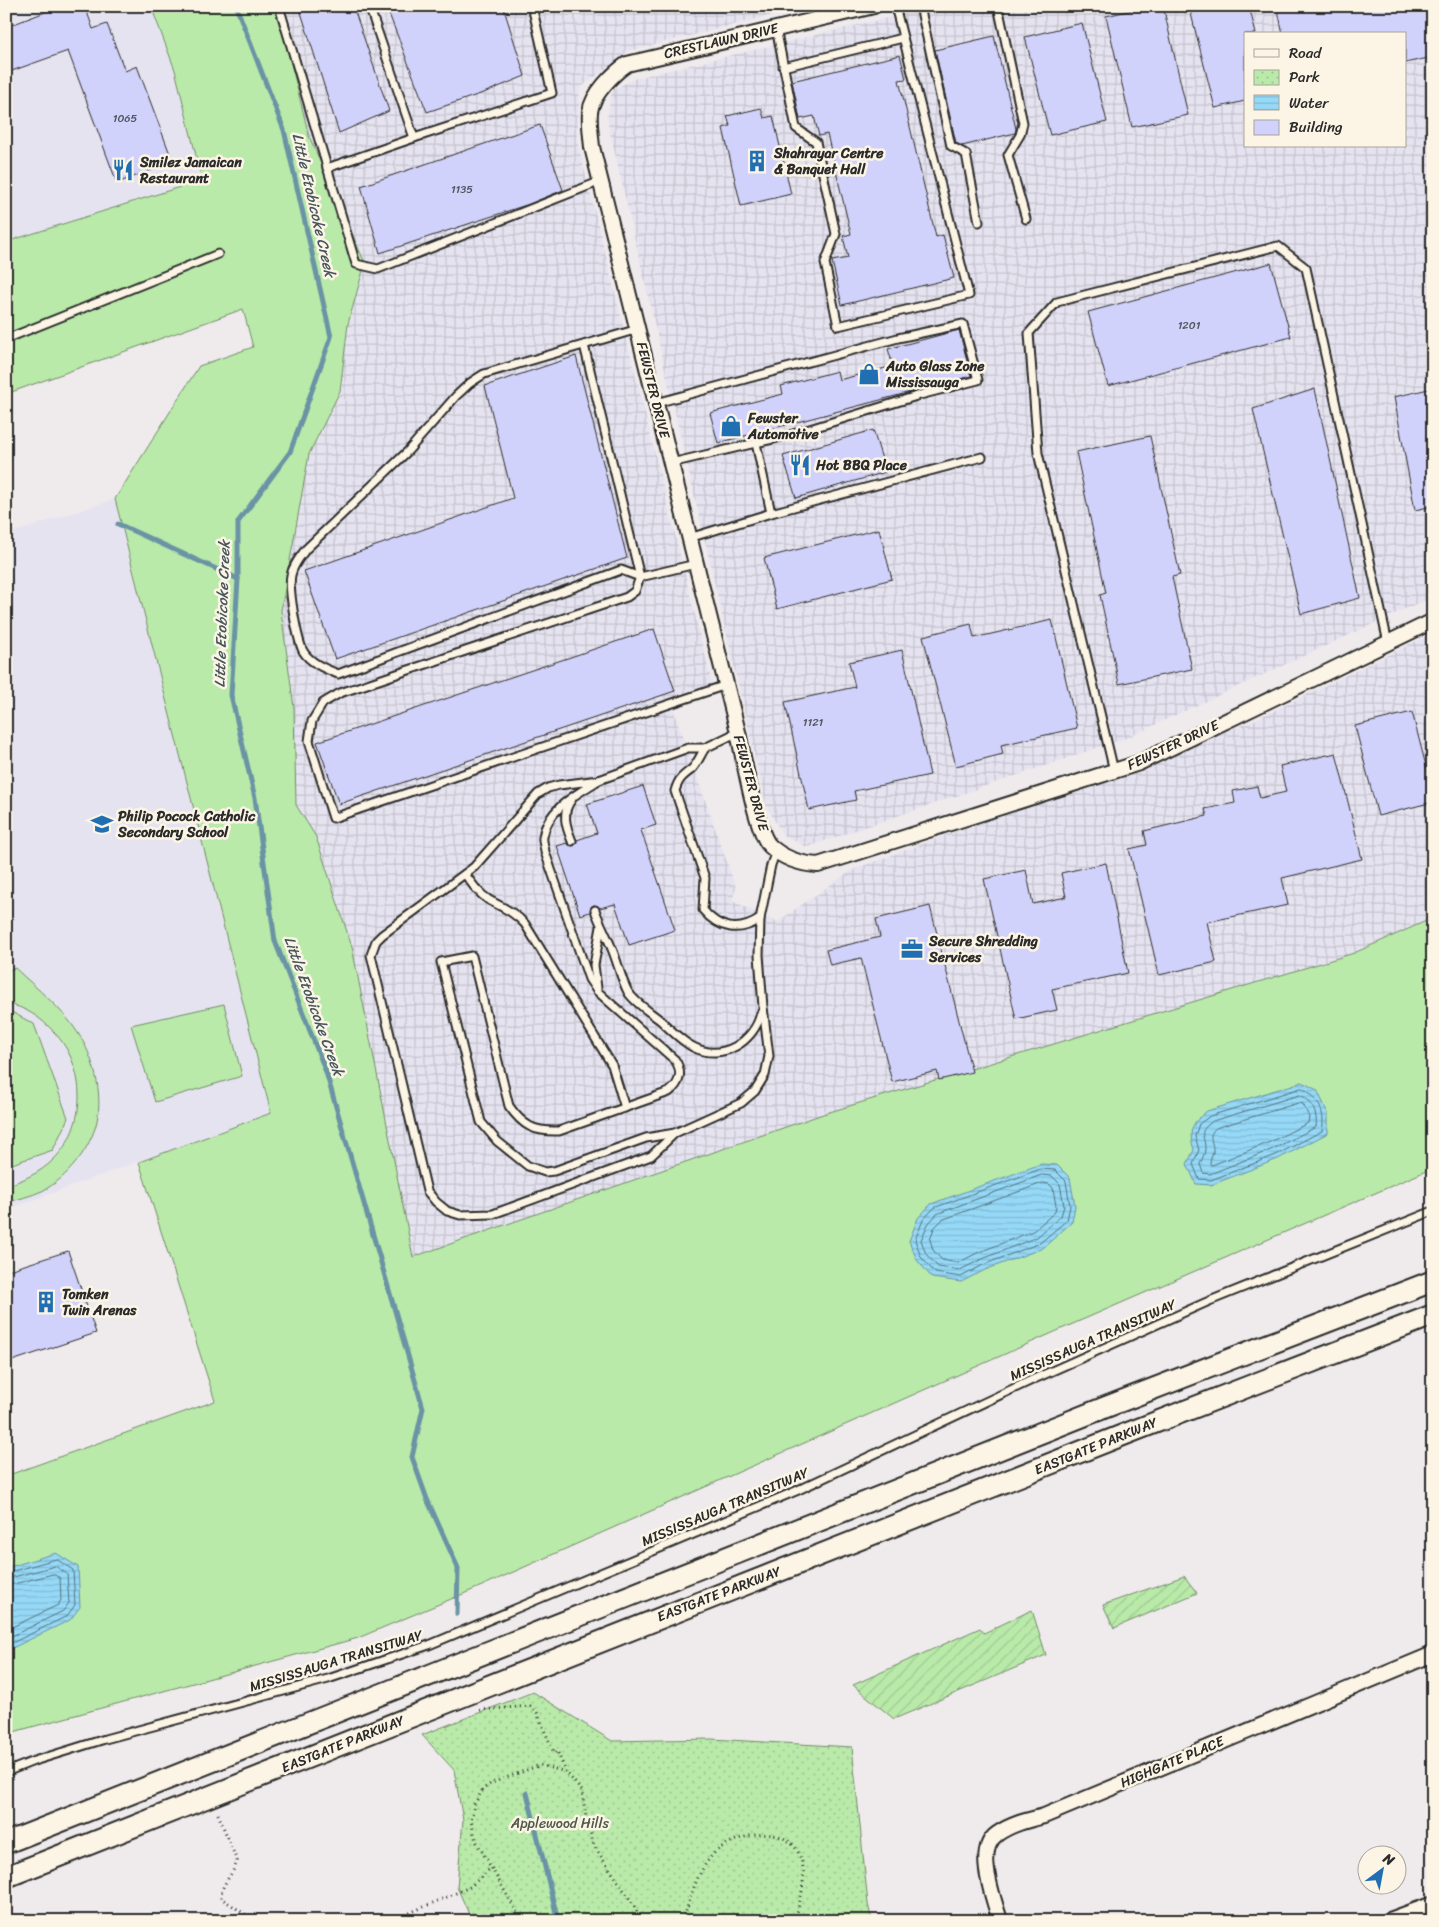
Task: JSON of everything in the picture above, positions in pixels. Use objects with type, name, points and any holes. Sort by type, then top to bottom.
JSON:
[{"type":"main road","points":[[6,1843],[1106,1406],[1433,1281]]},
{"type":"main road","name":"EASTGATE PARKWAY","points":[[6,1877],[1123,1435],[1433,1315]]},
{"type":"street","name":"CRESTLAWN DRIVE","points":[[590,110],[600,90],[615,73],[627,64],[874,6]]},
{"type":"street","name":"FEWSTER DRIVE","points":[[590,110],[592,147],[738,732],[759,827],[769,845],[787,858],[801,864],[818,865],[1140,763],[1433,621]]},
{"type":"street","name":"HIGHGATE PLACE","points":[[1000,1921],[986,1870],[986,1849],[996,1834],[1017,1824],[1044,1816],[1433,1654]]},
{"type":"street","points":[[1387,1921],[1433,1904]]},
{"type":"lane","points":[[279,6],[356,264],[378,269],[601,181]]},
{"type":"lane","points":[[370,6],[414,138]]},
{"type":"lane","points":[[327,168],[552,93],[532,6]]},
{"type":"lane","points":[[776,28],[796,128],[816,142],[836,234],[825,263],[838,326],[969,295],[895,6]]},
{"type":"lane","points":[[920,6],[950,146],[966,154],[979,222]]},
{"type":"lane","points":[[998,6],[1023,123],[1020,135],[1008,154],[1026,219]]},
{"type":"lane","points":[[783,67],[903,38]]},
{"type":"lane","points":[[1114,771],[1038,453],[1029,333],[1057,302],[1278,246],[1306,268],[1388,643]]},
{"type":"lane","points":[[6,339],[218,254]]},
{"type":"lane","points":[[656,402],[898,338],[963,324],[978,380],[920,395],[790,435],[671,463]]},
{"type":"lane","points":[[638,329],[484,374],[470,383],[456,396],[407,452],[306,549],[296,562],[291,574],[290,589],[299,637],[304,652],[315,662],[338,674],[621,570],[640,577],[696,564]]},
{"type":"lane","points":[[584,345],[640,577],[635,592],[627,597],[340,693],[323,703],[312,721],[309,741],[333,818],[726,685]]},
{"type":"lane","points":[[756,443],[772,513]]},
{"type":"lane","points":[[689,538],[772,513],[982,457]]},
{"type":"lane","points":[[675,1133],[651,1156],[494,1214],[460,1215],[447,1211],[427,1191],[371,955],[376,940],[474,867],[538,794],[548,788],[559,785],[599,780],[688,748],[704,748],[738,732]]},
{"type":"lane","points":[[704,748],[693,768],[684,773],[678,781],[675,791],[705,878],[703,910],[710,919],[719,925],[730,928],[741,928],[760,920]]},
{"type":"lane","points":[[599,780],[561,805],[550,820],[542,838],[589,979],[597,991],[675,1060],[680,1072],[678,1084],[669,1092],[559,1131],[544,1132],[530,1127],[517,1118],[509,1106],[472,956],[442,962],[481,1122],[496,1141],[536,1170],[554,1171],[646,1138],[675,1133],[741,1103],[755,1090],[765,1074],[769,1056],[759,955],[760,920],[771,865],[776,850]]},
{"type":"lane","points":[[572,842],[565,822],[569,803],[576,795]]},
{"type":"lane","points":[[465,874],[475,888],[488,900],[510,910],[525,924],[612,1065],[624,1108]]},
{"type":"lane","points":[[595,910],[629,993],[693,1047],[708,1052],[723,1051],[738,1046],[750,1036],[759,1023],[763,1007]]},
{"type":"lane","points":[[597,991],[594,964],[601,926]]},
{"type":"lane","name":"MISSISSAUGA TRANSITWAY","points":[[6,1772],[34,1761],[105,1739],[328,1679],[429,1645],[796,1492],[1034,1379],[1207,1302],[1433,1211]]},
{"type":"path","points":[[472,1710],[530,1706],[536,1710],[554,1753],[557,1751],[566,1772],[582,1791],[586,1817],[594,1846],[634,1905],[641,1921]]},
{"type":"path","points":[[522,1921],[476,1841],[471,1821],[474,1805],[484,1788],[492,1783],[540,1765],[566,1772]]},
{"type":"path","points":[[218,1814],[237,1861],[236,1867],[221,1892],[222,1898],[255,1921]]},
{"type":"path","points":[[683,1921],[695,1881],[710,1857],[722,1846],[737,1839],[771,1834],[787,1841],[797,1850],[802,1866],[803,1887],[795,1921]]},
{"type":"path","points":[[391,1921],[470,1887],[491,1868]]},
{"type":"shaded area","points":[[6,6],[151,6],[175,70],[202,180],[6,242]]},
{"type":"shaded area","points":[[277,6],[809,6],[629,51],[580,88],[577,140],[713,687],[673,709],[736,888],[732,901],[777,922],[852,870],[1250,722],[1433,633],[1433,918],[1354,953],[823,1114],[413,1257],[352,947],[316,837],[296,805],[294,708],[281,611],[309,454],[340,391],[348,324],[365,263],[309,136]]},
{"type":"shaded area","points":[[937,6],[1433,6],[1433,598],[1416,604],[1126,738],[807,847],[783,835],[766,805],[607,119],[612,90],[636,78]]},
{"type":"shaded area","name":"Philip Pocock Catholic Secondary School","points":[[115,499],[271,1113],[6,1210],[6,535]]},
{"type":"green space","points":[[151,6],[277,6],[309,136],[365,263],[348,324],[340,391],[309,454],[281,611],[294,708],[296,805],[316,837],[352,947],[413,1257],[823,1114],[1354,953],[1433,918],[1433,1168],[1075,1323],[475,1589],[358,1638],[6,1734],[6,1476],[215,1401],[139,1162],[271,1113],[115,499],[199,366],[253,347],[243,309],[6,394],[6,242],[202,180],[175,70]]},
{"type":"green space","points":[[15,968],[64,1015],[84,1043],[96,1076],[99,1110],[89,1142],[84,1152],[69,1171],[42,1191],[6,1203],[6,1186],[25,1179],[43,1169],[64,1146],[73,1131],[79,1096],[73,1062],[65,1046],[54,1032],[33,1014],[20,1007],[6,1004],[6,971]]},
{"type":"green space","points":[[224,1004],[242,1076],[155,1102],[131,1025]]},
{"type":"green space","points":[[6,1009],[34,1024],[68,1118],[53,1150],[6,1166]]},
{"type":"green space","points":[[1184,1576],[1197,1593],[1114,1628],[1103,1605]]},
{"type":"green space","points":[[1032,1610],[1046,1655],[894,1719],[853,1685],[980,1628],[984,1633]]},
{"type":"green space","name":"Applewood Hills","points":[[533,1692],[612,1741],[711,1739],[852,1747],[868,1904],[872,1921],[472,1921],[457,1887],[463,1820],[454,1770],[422,1735]]},
{"type":"water","points":[[1302,1082],[1317,1090],[1328,1113],[1328,1133],[1278,1159],[1211,1185],[1196,1184],[1187,1164],[1194,1150],[1191,1132],[1194,1124],[1207,1111]]},
{"type":"water","points":[[1041,1164],[1057,1165],[1070,1178],[1075,1206],[1072,1222],[1043,1248],[985,1270],[961,1282],[932,1278],[917,1260],[909,1241],[918,1218],[931,1204]]},
{"type":"water","points":[[56,1553],[78,1567],[80,1607],[70,1620],[6,1651],[6,1568]]},
{"type":"building","points":[[61,6],[85,6],[93,29],[107,24],[125,71],[137,66],[173,162],[117,183],[68,51],[6,73],[6,27]]},
{"type":"building","points":[[299,6],[353,6],[389,111],[339,133]]},
{"type":"building","points":[[386,6],[503,6],[525,76],[486,92],[427,112]]},
{"type":"building","points":[[1150,6],[1163,6],[1188,115],[1132,127],[1106,16]]},
{"type":"building","points":[[1189,6],[1249,6],[1256,32],[1244,32],[1244,101],[1215,108]]},
{"type":"building","points":[[1277,6],[1426,6],[1433,36],[1433,57],[1406,63],[1406,32],[1283,32]]},
{"type":"building","points":[[1082,23],[1107,122],[1050,135],[1025,37]]},
{"type":"building","points":[[994,36],[1016,129],[1015,133],[962,146],[956,143],[935,50]]},
{"type":"building","points":[[900,55],[906,79],[899,80],[936,237],[943,235],[954,278],[842,305],[832,261],[848,258],[843,236],[851,234],[827,134],[819,136],[814,116],[800,119],[792,81]]},
{"type":"building","name":"Shahrayar Centre & Banquet Hall","points":[[761,108],[764,118],[773,116],[791,194],[741,206],[723,128],[730,126],[727,116]]},
{"type":"building","points":[[540,125],[563,190],[529,204],[380,253],[361,186]]},
{"type":"building","points":[[1271,263],[1291,337],[1108,386],[1088,312]]},
{"type":"building","points":[[959,330],[971,376],[718,443],[710,413],[783,394],[781,386],[837,371],[839,380],[893,366],[888,349]]},
{"type":"building","points":[[576,356],[627,558],[335,659],[304,571],[513,498],[485,386]]},
{"type":"building","points":[[1433,388],[1433,506],[1415,510],[1394,397]]},
{"type":"building","points":[[1315,389],[1360,598],[1301,614],[1253,409]]},
{"type":"building","points":[[873,430],[886,472],[796,498],[783,456]]},
{"type":"building","points":[[1150,436],[1180,575],[1172,577],[1192,669],[1119,684],[1100,595],[1106,593],[1076,452]]},
{"type":"building","points":[[879,529],[892,579],[777,609],[764,558]]},
{"type":"building","points":[[1052,620],[1077,728],[1001,745],[1003,754],[956,766],[923,636],[971,624],[974,638]]},
{"type":"building","points":[[654,629],[675,691],[339,804],[317,742]]},
{"type":"building","points":[[902,650],[930,775],[854,791],[856,800],[809,810],[785,702],[855,687],[849,662]]},
{"type":"building","points":[[1412,712],[1433,793],[1433,802],[1378,816],[1355,726]]},
{"type":"building","points":[[1336,753],[1362,859],[1282,878],[1288,905],[1207,922],[1216,962],[1159,975],[1129,849],[1147,845],[1144,831],[1207,816],[1205,809],[1235,803],[1233,791],[1257,786],[1260,798],[1286,792],[1280,766]]},
{"type":"building","points":[[643,786],[656,825],[641,830],[675,930],[629,945],[615,904],[600,908],[594,905],[591,907],[590,912],[580,915],[557,846],[567,843],[574,846],[577,840],[597,833],[587,804]]},
{"type":"building","points":[[1106,863],[1128,973],[1052,989],[1057,1010],[1016,1019],[984,879],[1026,870],[1033,904],[1066,897],[1061,873]]},
{"type":"building","points":[[930,906],[972,1072],[939,1080],[937,1071],[892,1082],[861,958],[830,965],[826,950],[880,937],[876,919]]},
{"type":"building","name":"Tomken Twin Arenas","points":[[68,1251],[96,1333],[6,1363],[6,1271]]},
{"type":"waterway","name":"Little Etobicoke Creek","points":[[236,6],[284,130],[331,337],[290,452],[238,522],[238,579],[231,695],[255,798],[275,941],[326,1072],[423,1408],[412,1457],[427,1499],[458,1568],[457,1614]]},
{"type":"waterway","points":[[118,524],[238,579]]},
{"type":"waterway","name":"Little Etobicoke Creek","points":[[527,1793],[558,1921]]},
{"type":"place","name":"Shahrayar Centre & Banquet Hall","points":[[757,161]]},
{"type":"place","name":"Smilez Jamaican Restaurant","points":[[123,170]]},
{"type":"place","name":"Auto Glass Zone Mississauga","points":[[869,374]]},
{"type":"place","name":"Fewster Automotive","points":[[731,426]]},
{"type":"place","name":"Hot BBQ Place","points":[[800,465]]},
{"type":"place","name":"Philip Pocock Catholic Secondary School","points":[[102,824]]},
{"type":"place","name":"Secure Shredding Services","points":[[912,949]]},
{"type":"place","name":"Tomken Twin Arenas","points":[[46,1302]]}]
